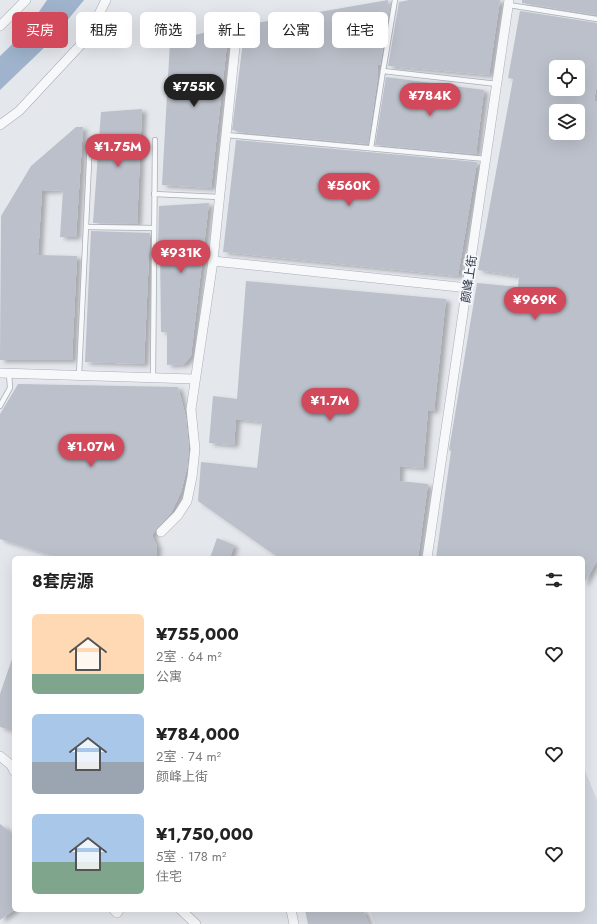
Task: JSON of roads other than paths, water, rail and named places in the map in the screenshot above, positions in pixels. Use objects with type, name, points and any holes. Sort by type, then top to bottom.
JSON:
[{"type":"street","points":[[0,26],[26,0]]},
{"type":"street","points":[[0,125],[19,111],[87,38],[106,0]]},
{"type":"street","name":"颜峰上街","points":[[427,556],[509,2]]},
{"type":"street","points":[[161,532],[178,515],[187,501],[195,450],[191,409],[194,379],[212,261],[235,48]]},
{"type":"street","points":[[212,261],[468,288]]},
{"type":"street","points":[[5,373],[194,379]]},
{"type":"street","points":[[0,756],[12,767]]},
{"type":"street","points":[[183,912],[196,924]]},
{"type":"street","points":[[291,912],[294,924]]},
{"type":"lane","points":[[370,148],[395,0]]},
{"type":"lane","points":[[509,2],[597,19]]},
{"type":"lane","points":[[383,71],[497,84]]},
{"type":"lane","points":[[226,135],[486,159]]},
{"type":"lane","points":[[79,375],[90,140]]},
{"type":"lane","points":[[153,378],[155,140]]},
{"type":"lane","points":[[154,194],[219,196]]},
{"type":"lane","points":[[86,227],[154,228]]},
{"type":"lane","points":[[0,406],[10,388],[5,373]]},
{"type":"water","points":[[47,0],[84,0],[68,20],[68,12],[39,12]]},
{"type":"water","points":[[12,44],[12,48],[44,48],[0,90],[0,56]]}]
